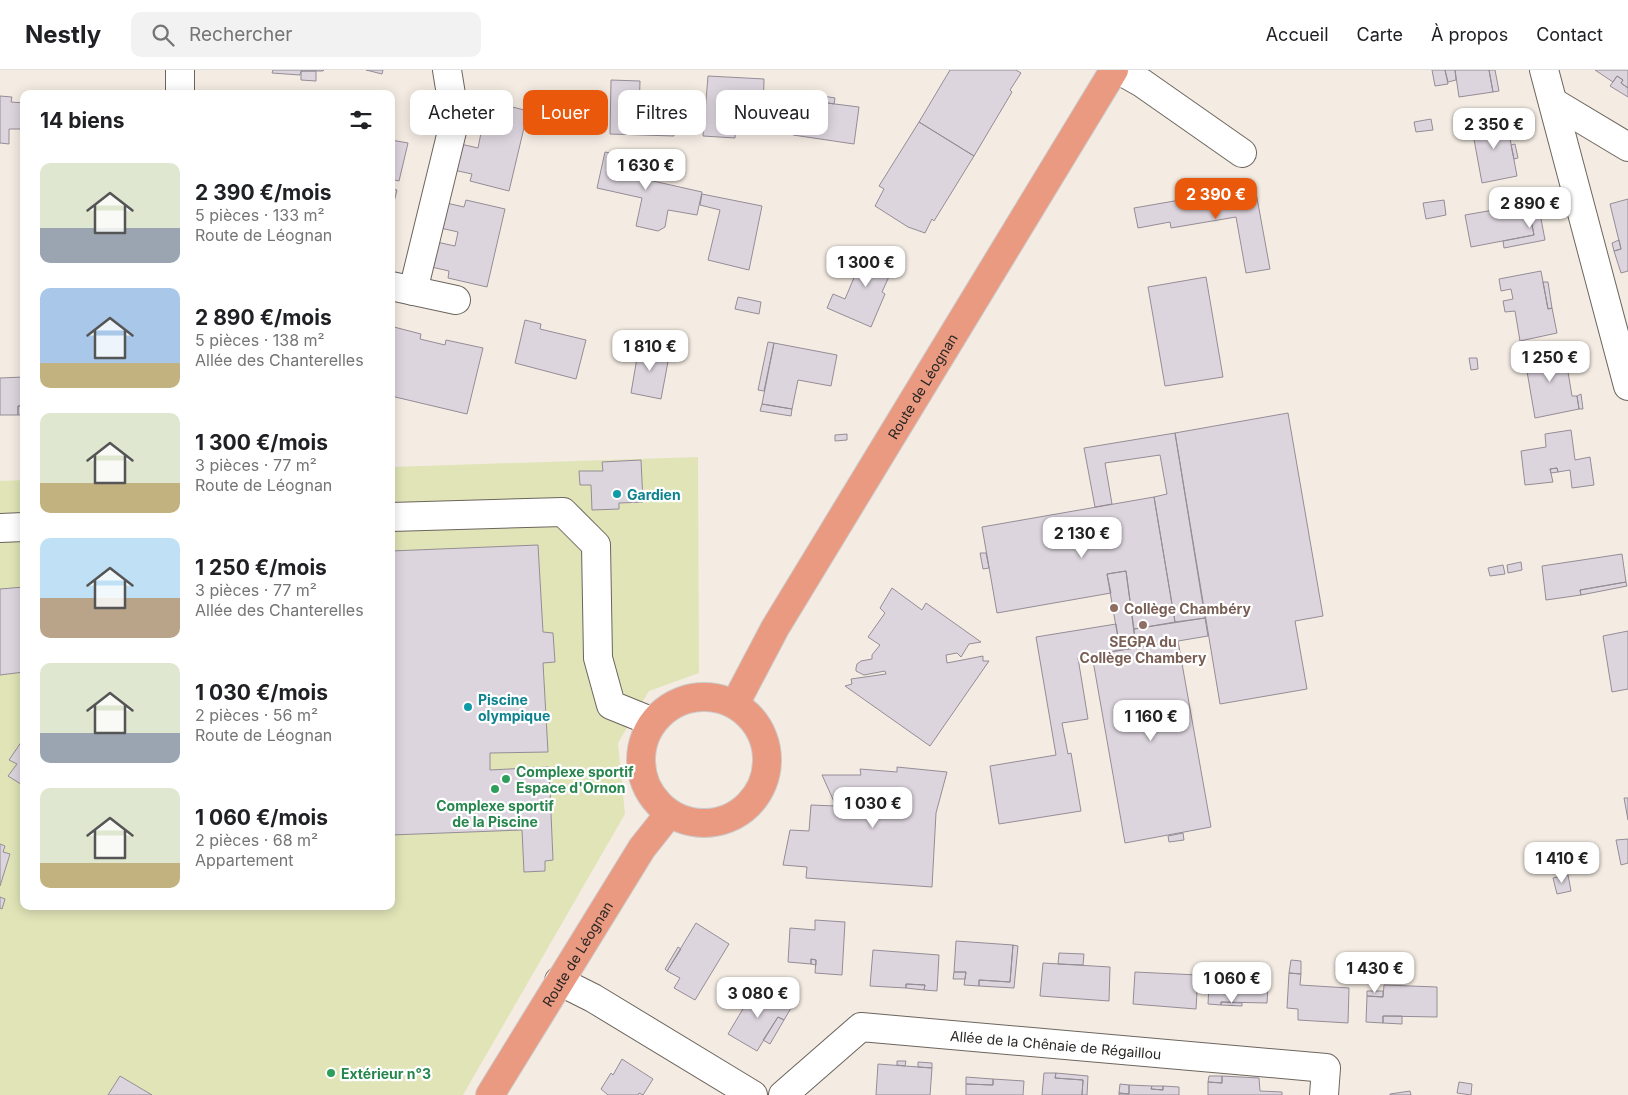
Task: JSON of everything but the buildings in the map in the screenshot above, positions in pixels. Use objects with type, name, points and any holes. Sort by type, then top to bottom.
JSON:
[{"type":"main road","name":"Route de Léognan","points":[[735,704],[775,628],[1114,70]]},
{"type":"main road","points":[[699,697],[718,698],[735,704],[751,717],[763,734],[768,753],[767,774],[760,793],[746,809],[728,819],[708,824],[688,822],[669,814],[654,799],[644,781],[640,761],[644,741],[653,722],[666,709],[682,700],[699,697]]},
{"type":"main road","name":"Route de Léognan","points":[[490,1095],[642,848],[669,814]]},
{"type":"street","points":[[180,70],[180,90]]},
{"type":"street","points":[[447,70],[455,119],[402,288],[456,300]]},
{"type":"street","points":[[1119,70],[1142,83],[1242,153]]},
{"type":"street","points":[[1544,70],[1628,386]]},
{"type":"street","points":[[1553,102],[1628,147]]},
{"type":"street","points":[[395,517],[563,512],[596,545],[598,658],[611,704],[653,722]]},
{"type":"street","points":[[0,528],[20,527]]},
{"type":"street","points":[[560,981],[593,998],[753,1095]]},
{"type":"street","name":"Allée de la Chênaie de Régaillou","points":[[784,1095],[861,1027],[1326,1068],[1324,1095]]},
{"type":"green space","name":"Complexe sportif Espace d'Ornon","points":[[698,457],[699,673],[649,691],[618,743],[625,814],[463,1095],[0,1095],[0,481],[20,480],[20,910],[395,910],[395,467]]},
{"type":"place","name":"Gardien","points":[[617,494]]},
{"type":"place","name":"Collège Chambéry","points":[[1114,608]]},
{"type":"place","name":"SEGPA du Collège Chambery","points":[[1143,625]]},
{"type":"place","name":"Piscine olympique","points":[[468,707]]},
{"type":"place","name":"Complexe sportif Espace d'Ornon","points":[[506,779]]},
{"type":"place","name":"Complexe sportif de la Piscine","points":[[495,789]]},
{"type":"place","name":"Extérieur n°3","points":[[331,1073]]}]
